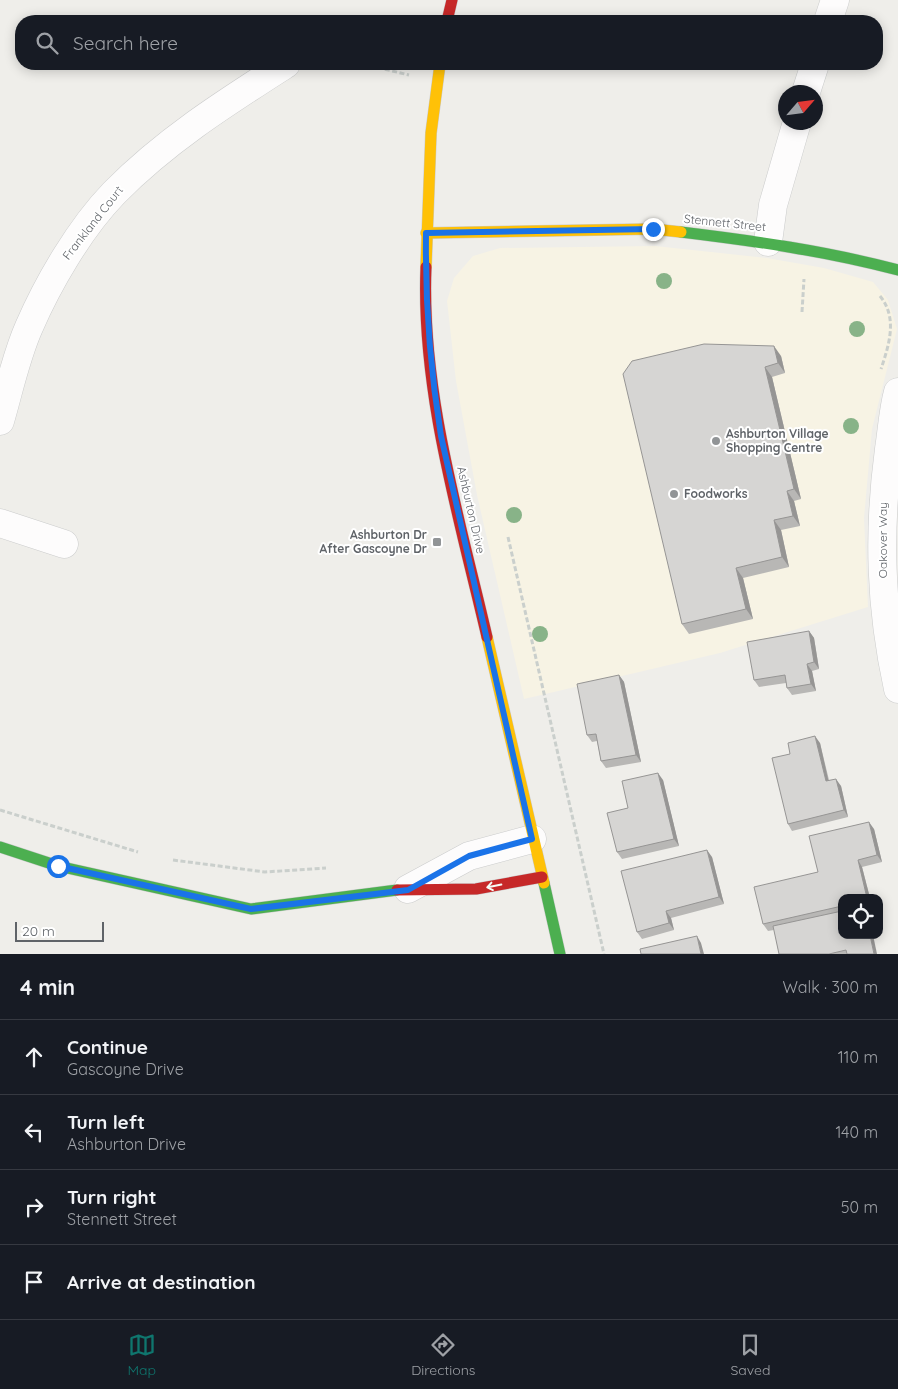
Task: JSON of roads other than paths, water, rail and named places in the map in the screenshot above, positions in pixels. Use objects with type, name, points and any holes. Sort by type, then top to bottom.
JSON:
[{"type":"street","points":[[448,15],[452,0]]},
{"type":"street","points":[[830,15],[835,0]]},
{"type":"street","name":"Frankland Court","points":[[0,421],[28,328],[66,254],[112,194],[148,160],[194,124],[277,70]]},
{"type":"street","name":"Ashburton Drive","points":[[439,70],[431,133],[426,233],[427,316],[434,396],[441,436],[532,839],[560,954]]},
{"type":"street","points":[[808,85],[813,70]]},
{"type":"street","points":[[768,242],[773,205],[795,130]]},
{"type":"street","name":"Stennett Street","points":[[426,233],[653,229],[768,242],[849,257],[898,270]]},
{"type":"street","name":"Oakover Way","points":[[889,383],[882,501],[883,586],[889,649],[898,689]]},
{"type":"street","points":[[0,523],[64,544]]},
{"type":"street","points":[[408,890],[469,856],[532,839]]},
{"type":"street","points":[[0,847],[58,866],[251,909],[408,890],[476,889],[542,876]]},
{"type":"place","name":"Ashburton Village Shopping Centre","points":[[716,441]]},
{"type":"place","name":"Foodworks","points":[[674,494]]},
{"type":"place","name":"Ashburton Dr After Gascoyne Dr","points":[[437,542]]}]
